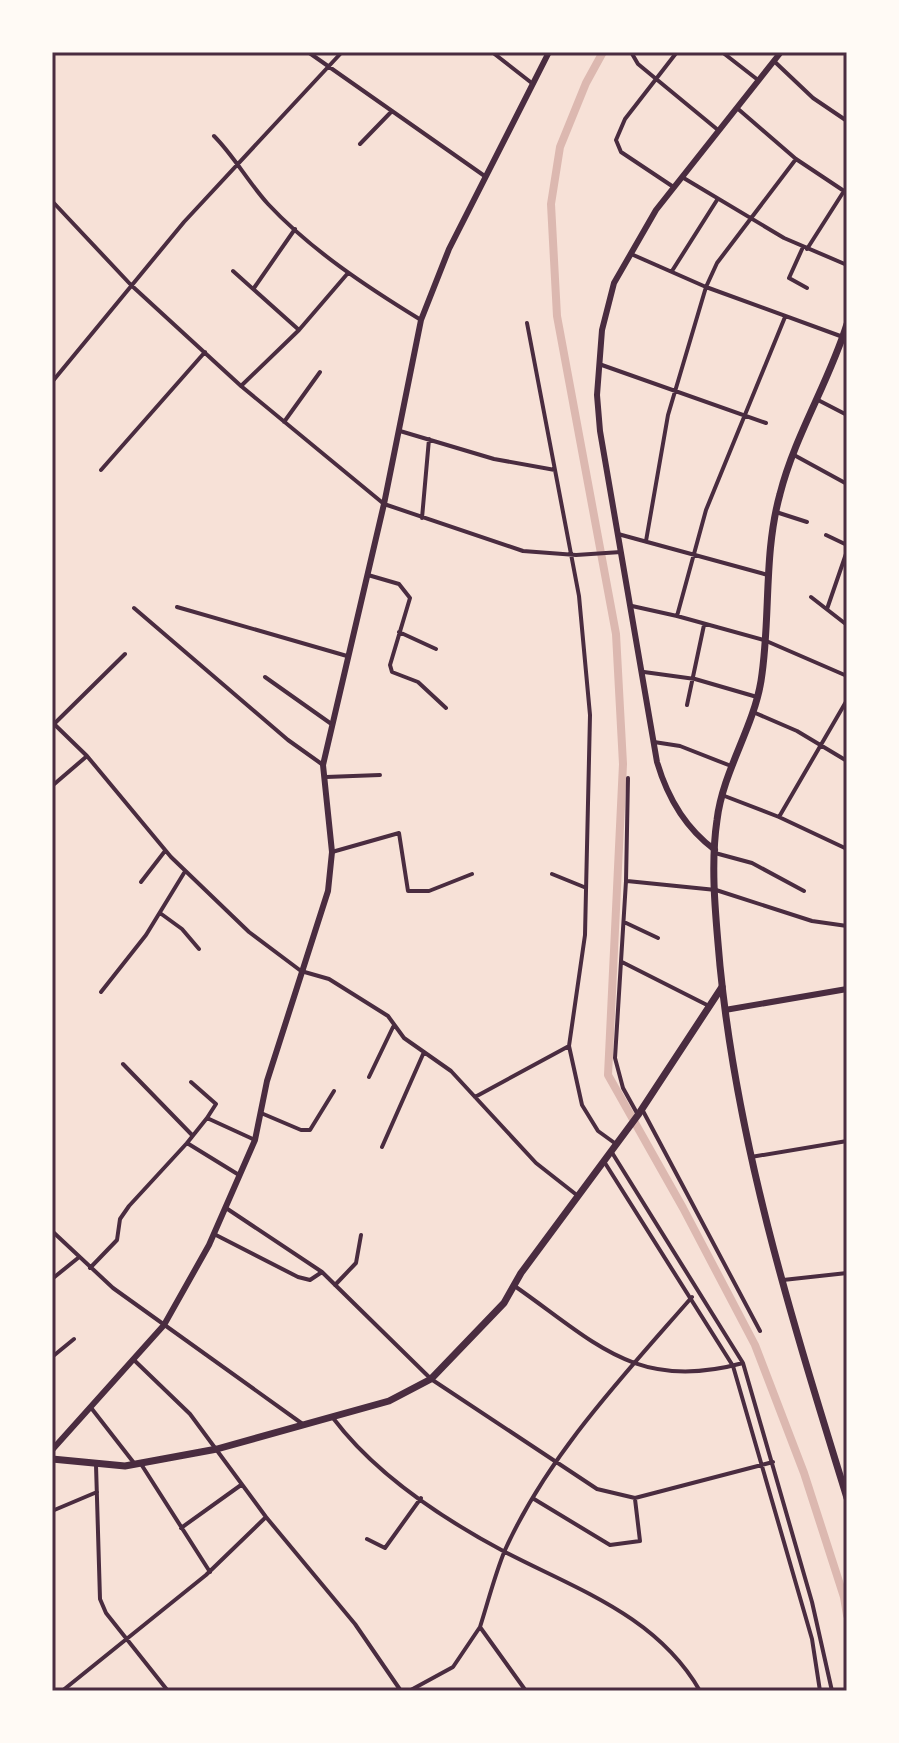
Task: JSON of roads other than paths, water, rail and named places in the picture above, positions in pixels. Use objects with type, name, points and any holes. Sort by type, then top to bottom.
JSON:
[{"type":"main road","points":[[846,333],[816,398],[776,512],[757,697],[722,795],[715,852],[722,987],[751,1157],[780,1280],[847,1498]]},
{"type":"main road","points":[[52,1459],[96,1465],[138,1465],[217,1449],[306,1426],[402,1396],[431,1379],[471,1341],[516,1287],[521,1273],[639,1114],[722,987]]},
{"type":"street","points":[[308,52],[486,177]]},
{"type":"street","points":[[52,382],[131,285],[342,52]]},
{"type":"street","points":[[492,52],[533,84]]},
{"type":"street","points":[[52,1450],[92,1409],[164,1325],[214,1234],[255,1140],[259,1112],[324,906],[332,852],[323,765],[330,723],[384,504],[421,320],[437,274],[549,52]]},
{"type":"street","points":[[631,52],[635,61],[718,130]]},
{"type":"street","points":[[672,186],[616,145],[620,128],[677,52]]},
{"type":"street","points":[[722,52],[759,80]]},
{"type":"street","points":[[781,52],[672,186],[629,254],[608,305],[597,363],[600,431],[618,534],[618,552],[632,606],[662,778],[676,806],[697,835],[715,852],[752,863],[804,891]]},
{"type":"street","points":[[774,61],[813,98],[846,118]]},
{"type":"street","points":[[737,108],[796,159],[846,192],[805,248],[789,278],[807,288]]},
{"type":"street","points":[[360,144],[392,111]]},
{"type":"street","points":[[214,136],[269,205],[295,229],[348,273],[421,320]]},
{"type":"street","points":[[646,541],[675,388],[706,287],[717,263],[796,159]]},
{"type":"street","points":[[680,176],[805,248],[847,265]]},
{"type":"street","points":[[672,271],[717,200]]},
{"type":"street","points":[[52,201],[131,285],[241,386],[384,504],[523,551],[574,555],[618,552]]},
{"type":"street","points":[[254,288],[295,229]]},
{"type":"street","points":[[629,254],[785,317],[846,333]]},
{"type":"street","points":[[233,271],[299,330]]},
{"type":"street","points":[[241,386],[299,330],[348,273]]},
{"type":"street","points":[[677,616],[706,510],[785,317]]},
{"type":"street","points":[[527,323],[574,555],[590,715],[585,935],[569,1046],[582,1105],[598,1131],[616,1145],[743,1363],[773,1462],[832,1691]]},
{"type":"street","points":[[101,470],[205,352]]},
{"type":"street","points":[[597,363],[675,388],[766,423]]},
{"type":"street","points":[[284,422],[320,372]]},
{"type":"street","points":[[816,398],[847,415]]},
{"type":"street","points":[[400,431],[494,459],[555,470]]},
{"type":"street","points":[[422,518],[429,439]]},
{"type":"street","points":[[794,455],[847,484]]},
{"type":"street","points":[[776,512],[807,522]]},
{"type":"street","points":[[618,534],[768,575]]},
{"type":"street","points":[[826,535],[847,545]]},
{"type":"street","points":[[827,609],[847,551]]},
{"type":"street","points":[[368,575],[399,584],[408,591],[410,598],[390,665],[392,672],[418,682],[446,708]]},
{"type":"street","points":[[811,597],[847,625]]},
{"type":"street","points":[[632,606],[764,640],[847,676]]},
{"type":"street","points":[[177,607],[347,656]]},
{"type":"street","points":[[134,608],[288,740],[323,765]]},
{"type":"street","points":[[687,705],[695,679],[704,625]]},
{"type":"street","points":[[399,632],[436,649]]},
{"type":"street","points":[[125,654],[53,723],[87,756],[165,851],[249,932],[301,971],[329,979],[388,1016],[393,1027],[448,1067],[536,1163],[578,1196]]},
{"type":"street","points":[[644,672],[695,679],[757,697]]},
{"type":"street","points":[[265,677],[330,723]]},
{"type":"street","points":[[779,817],[847,700]]},
{"type":"street","points":[[753,712],[847,761]]},
{"type":"street","points":[[654,742],[680,746],[731,766]]},
{"type":"street","points":[[52,786],[87,756]]},
{"type":"street","points":[[323,778],[380,775]]},
{"type":"street","points":[[628,778],[626,881],[615,1058],[623,1088],[760,1331]]},
{"type":"street","points":[[722,795],[779,817],[844,848],[847,839]]},
{"type":"street","points":[[332,852],[399,833],[408,891],[429,891],[472,874]]},
{"type":"street","points":[[141,882],[165,851]]},
{"type":"street","points":[[101,992],[160,913],[185,872]]},
{"type":"street","points":[[552,874],[584,887]]},
{"type":"street","points":[[626,881],[716,890],[812,921],[847,926]]},
{"type":"street","points":[[160,913],[182,929],[199,949]]},
{"type":"street","points":[[624,922],[658,938]]},
{"type":"street","points":[[622,962],[709,1006]]},
{"type":"street","points":[[725,1010],[847,989]]},
{"type":"street","points":[[369,1077],[393,1027]]},
{"type":"street","points":[[475,1097],[569,1046]]},
{"type":"street","points":[[382,1147],[424,1052]]},
{"type":"street","points":[[123,1064],[192,1135]]},
{"type":"street","points":[[90,1268],[117,1240],[120,1219],[129,1206],[187,1143],[216,1104],[191,1082]]},
{"type":"street","points":[[259,1112],[301,1130],[310,1130],[334,1091]]},
{"type":"street","points":[[207,1118],[255,1140]]},
{"type":"street","points":[[751,1157],[847,1141]]},
{"type":"street","points":[[187,1143],[241,1176]]},
{"type":"street","points":[[604,1161],[733,1366],[764,1464],[812,1639],[820,1691]]},
{"type":"street","points":[[226,1208],[322,1272],[431,1379],[597,1489],[635,1498],[773,1462]]},
{"type":"street","points":[[52,1231],[90,1268],[164,1325],[306,1426]]},
{"type":"street","points":[[214,1234],[298,1277],[310,1280],[322,1272]]},
{"type":"street","points":[[335,1285],[356,1263],[361,1235]]},
{"type":"street","points":[[52,1279],[79,1258]]},
{"type":"street","points":[[780,1280],[847,1273]]},
{"type":"street","points":[[516,1287],[632,1365],[687,1373],[743,1363]]},
{"type":"street","points":[[409,1691],[449,1670],[480,1627],[505,1552],[555,1464],[632,1365],[692,1297]]},
{"type":"street","points":[[52,1357],[74,1339]]},
{"type":"street","points":[[135,1361],[185,1409],[266,1517],[347,1613],[401,1691]]},
{"type":"street","points":[[92,1409],[138,1465],[210,1572]]},
{"type":"street","points":[[333,1418],[369,1459],[421,1498],[505,1552],[577,1584],[621,1611],[670,1649],[700,1691]]},
{"type":"street","points":[[96,1465],[99,1595],[105,1611],[125,1639],[168,1691]]},
{"type":"street","points":[[181,1528],[241,1485]]},
{"type":"street","points":[[52,1511],[97,1492]]},
{"type":"street","points":[[367,1539],[385,1548],[421,1498]]},
{"type":"street","points":[[534,1499],[612,1545],[640,1541],[635,1498]]},
{"type":"street","points":[[778,1516],[786,1514]]},
{"type":"street","points":[[62,1691],[210,1572],[266,1517]]},
{"type":"street","points":[[480,1627],[526,1691]]},
{"type":"street","points":[[812,1639],[820,1637]]},
{"type":"waterway","points":[[603,52],[586,83],[560,147],[551,204],[557,316],[616,634],[623,764],[608,1075],[755,1345],[804,1473],[847,1615]]}]
